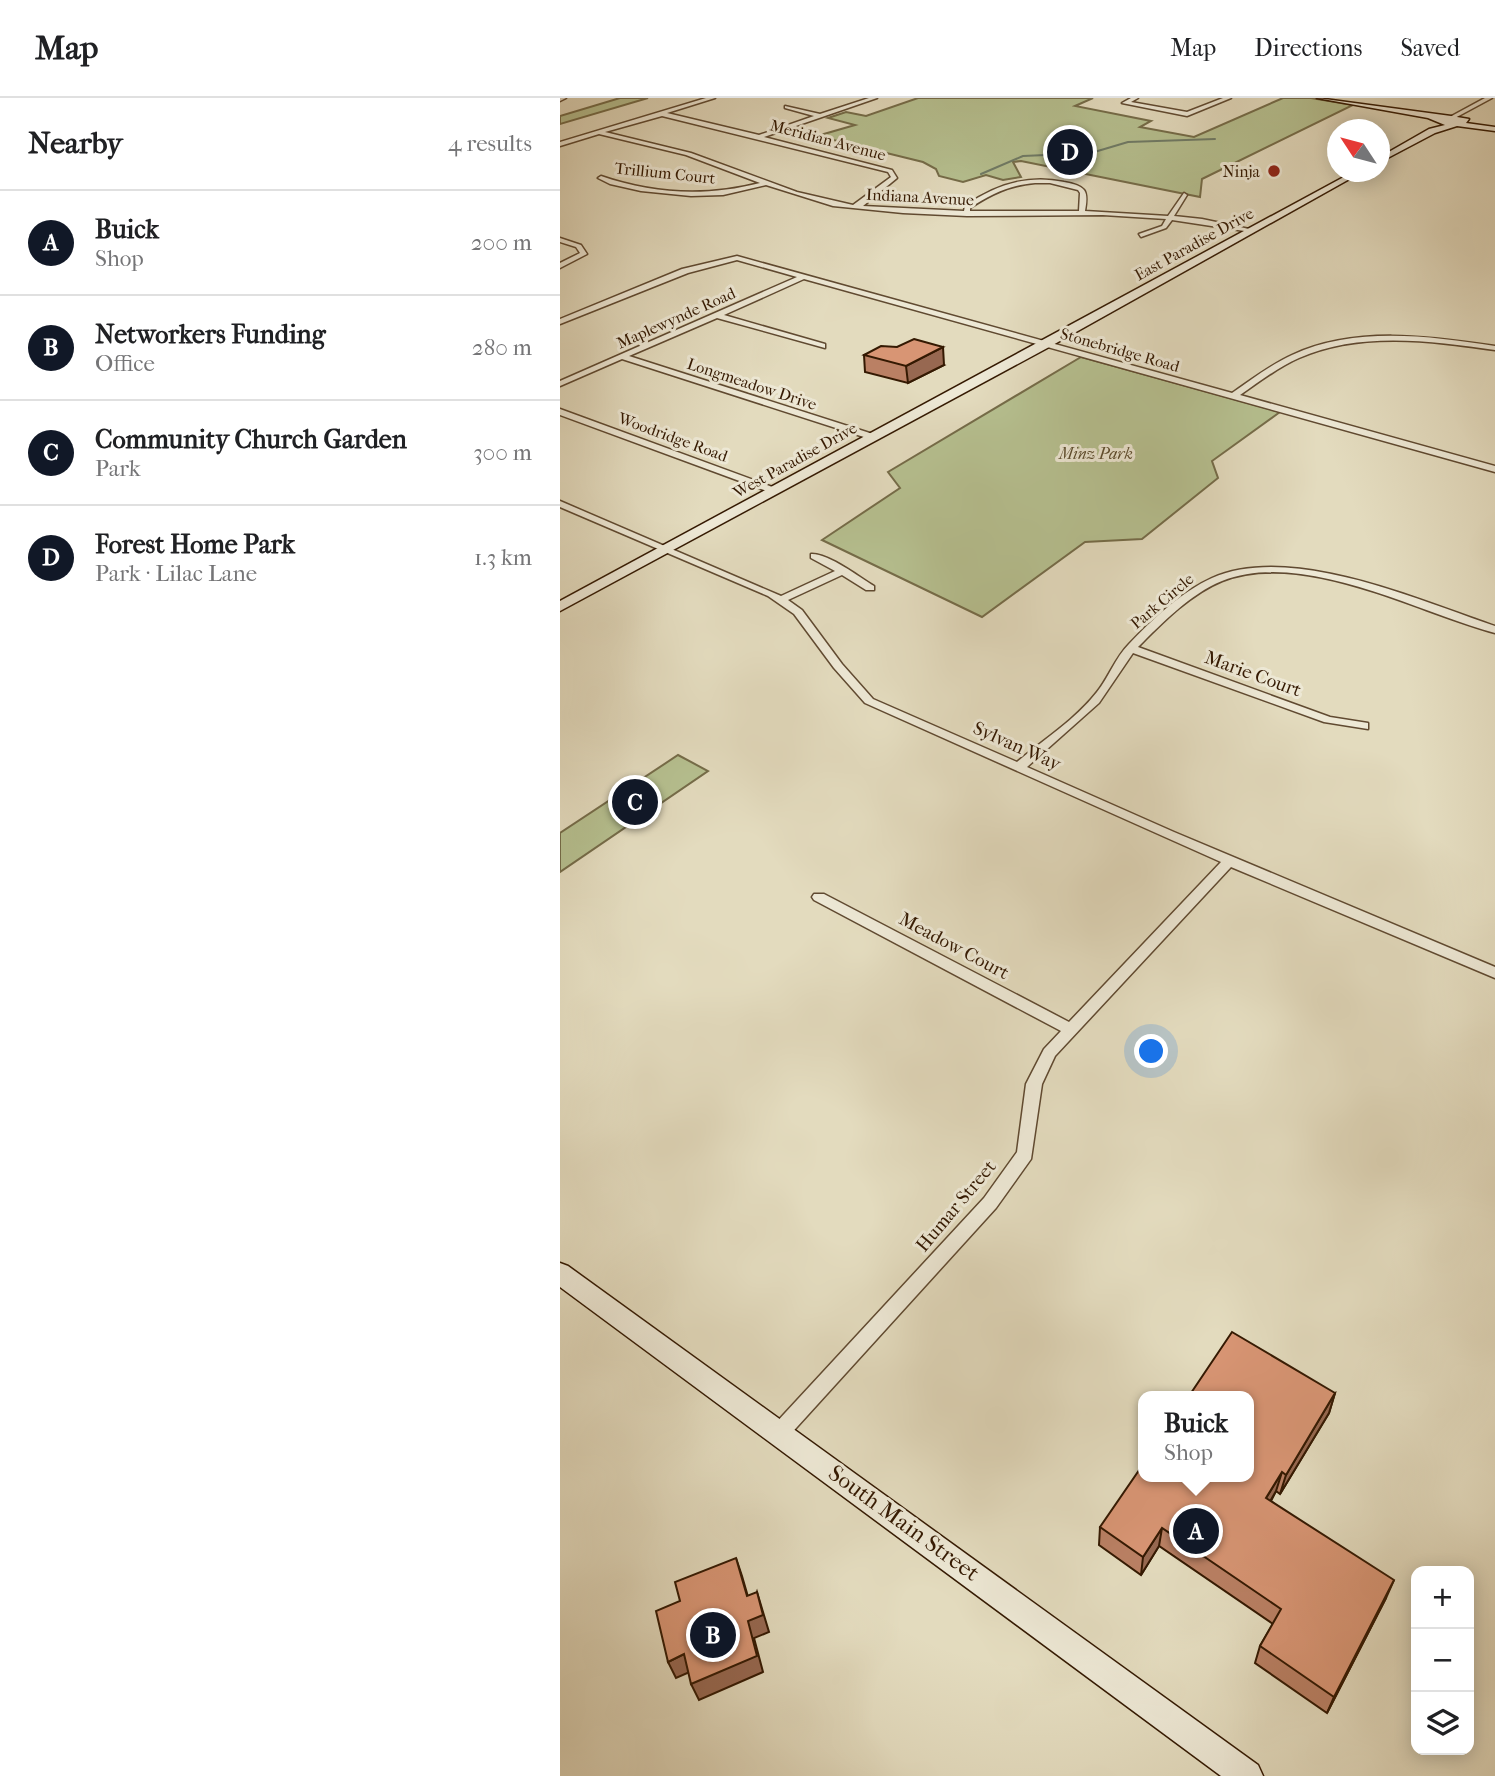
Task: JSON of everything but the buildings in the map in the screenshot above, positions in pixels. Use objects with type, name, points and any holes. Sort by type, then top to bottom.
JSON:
[{"type":"main road","name":"South Main Street","points":[[560,1273],[1247,1776]]},
{"type":"street","points":[[560,144],[712,98]]},
{"type":"street","points":[[761,136],[874,98]]},
{"type":"street","points":[[1135,98],[1125,103],[1182,115],[1191,114],[1225,99]]},
{"type":"street","points":[[1207,98],[1225,99]]},
{"type":"street","points":[[1321,98],[1495,129]]},
{"type":"street","points":[[1390,154],[1489,98]]},
{"type":"street","points":[[787,107],[820,117]]},
{"type":"street","points":[[1432,131],[1475,107]]},
{"type":"street","name":"Meridian Avenue","points":[[662,114],[761,136],[797,149],[890,171],[895,177],[891,183],[857,207]]},
{"type":"street","name":"Indiana Avenue","points":[[598,132],[699,157],[814,201],[857,207],[1031,219],[1082,213],[1173,216],[1251,230]]},
{"type":"street","name":"Trillium Court","points":[[601,178],[627,186],[698,193],[732,191],[766,183]]},
{"type":"street","points":[[967,214],[967,207],[989,191],[1016,181],[1032,180],[1080,189],[1083,193],[1082,213]]},
{"type":"street","name":"East Paradise Drive","points":[[1047,344],[1340,182]]},
{"type":"street","points":[[1141,235],[1158,231],[1173,216],[1184,195]]},
{"type":"street","points":[[560,240],[579,246],[584,254],[560,266]]},
{"type":"street","name":"Stonebridge Road","points":[[560,322],[685,271],[737,258],[1495,469]]},
{"type":"street","name":"Maplewynde Road","points":[[560,383],[803,277]]},
{"type":"street","points":[[716,314],[822,346]]},
{"type":"street","points":[[1234,396],[1285,361],[1336,344],[1406,338],[1495,348]]},
{"type":"street","name":"West Paradise Drive","points":[[560,607],[1047,344]]},
{"type":"street","name":"Longmeadow Drive","points":[[623,356],[873,438]]},
{"type":"street","name":"Woodridge Road","points":[[560,412],[775,491]]},
{"type":"street","name":"Sylvan Way","points":[[562,506],[668,548],[780,600],[799,612],[869,701],[1495,973]]},
{"type":"street","points":[[815,556],[870,588]]},
{"type":"street","name":"Park Circle","points":[[1019,767],[1097,699],[1118,663],[1131,648],[1202,587],[1221,577],[1266,568],[1317,573],[1495,630]]},
{"type":"street","points":[[780,600],[843,571]]},
{"type":"street","name":"Marie Court","points":[[1131,648],[1328,720],[1364,726]]},
{"type":"street","name":"Humar Street","points":[[780,1432],[990,1203],[1025,1154],[1034,1084],[1040,1068],[1070,1029],[1230,860]]},
{"type":"street","name":"Meadow Court","points":[[819,897],[1070,1029]]},
{"type":"green space","points":[[620,98],[648,98],[560,124],[560,116]]},
{"type":"green space","points":[[918,98],[1093,98],[1075,106],[1151,121],[1140,127],[1194,137],[1283,98],[1311,98],[1353,105],[1202,179],[1200,197],[1021,161],[1013,162],[1021,177],[1003,180],[986,175],[963,182],[939,176],[936,169],[923,162],[817,136],[855,125],[828,118],[846,112],[866,116]]},
{"type":"green space","name":"Minz Park","points":[[1081,357],[1280,412],[1212,461],[1218,478],[1142,539],[1085,542],[982,617],[822,540],[900,488],[888,472]]},
{"type":"green space","points":[[678,755],[708,771],[560,872],[560,833]]},
{"type":"waterway","points":[[981,174],[1023,156],[1091,153],[1128,142],[1215,139]]},
{"type":"place","name":"Forest Home Park","points":[[1070,152]]},
{"type":"place","name":"Ninja","points":[[1274,171]]},
{"type":"place","name":"Community Church Garden","points":[[635,802]]},
{"type":"place","name":"Buick","points":[[1196,1531]]},
{"type":"place","name":"Networkers Funding","points":[[713,1635]]}]
